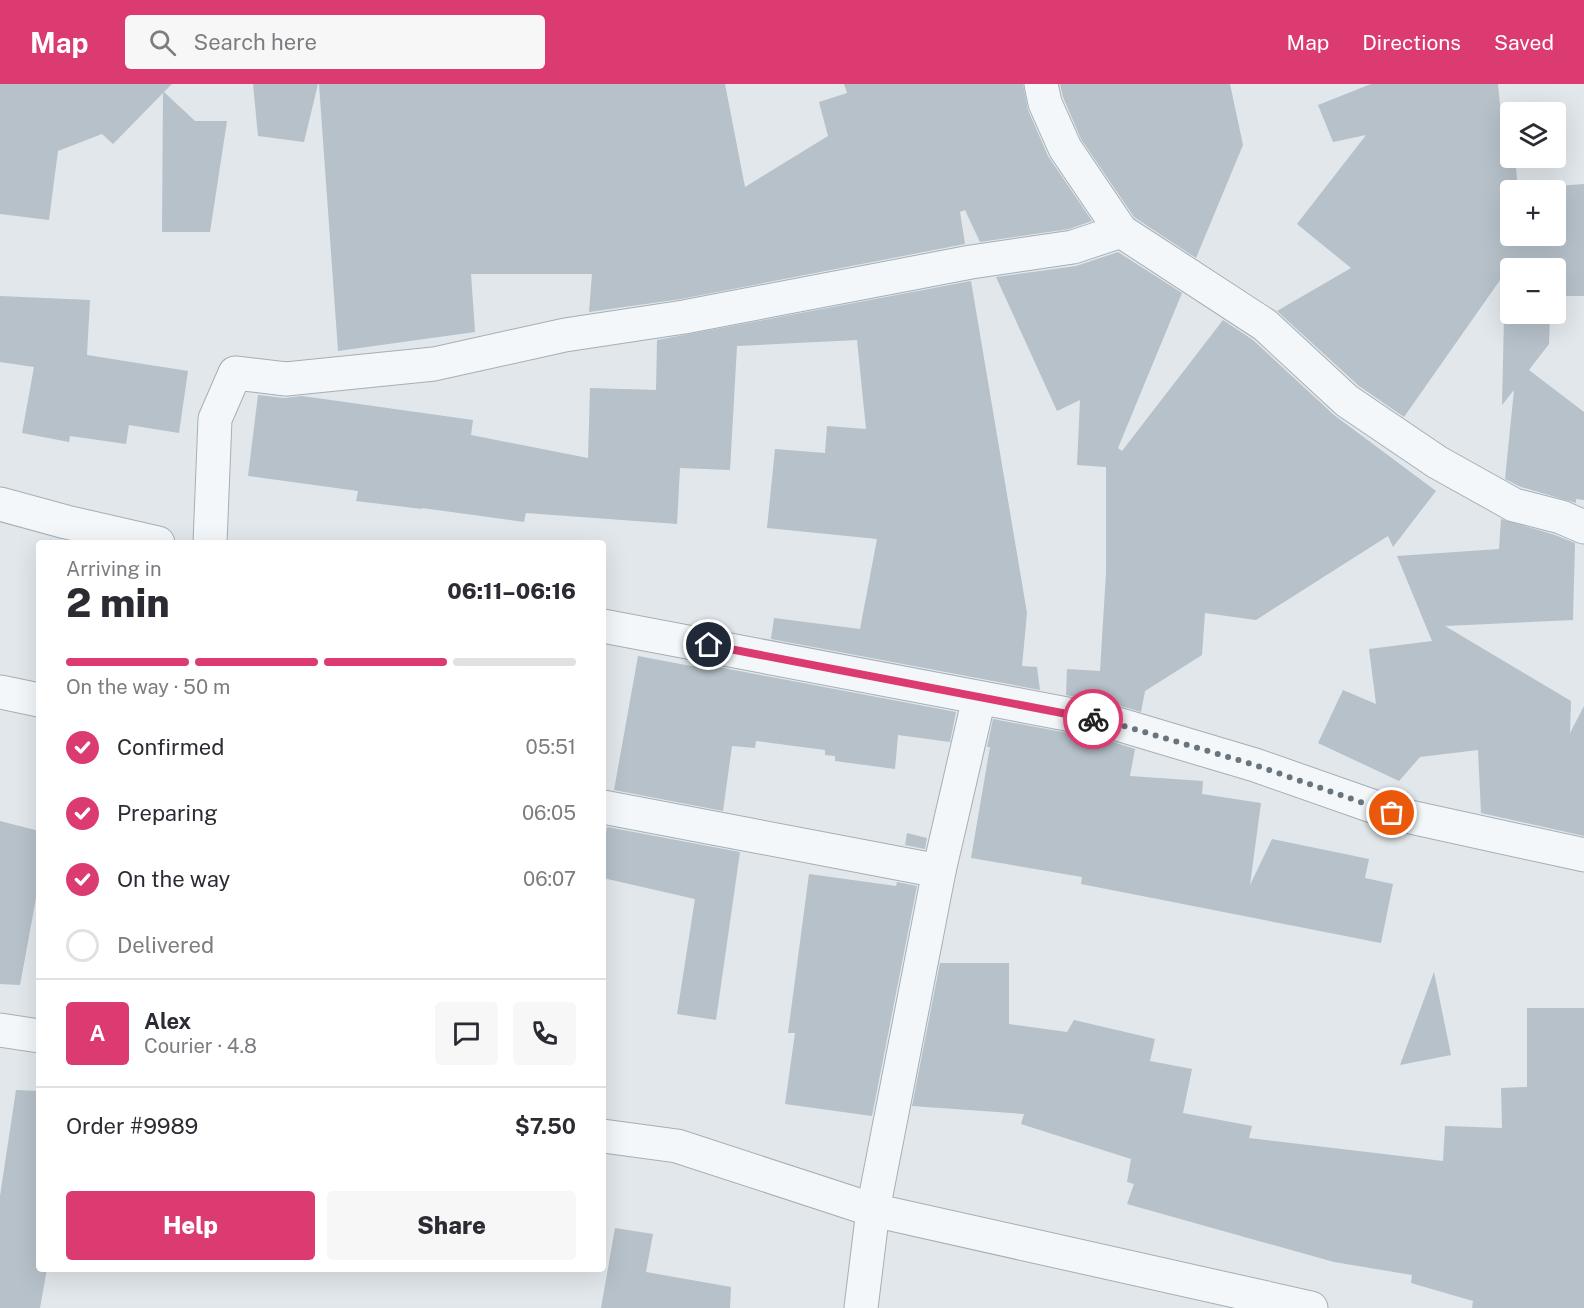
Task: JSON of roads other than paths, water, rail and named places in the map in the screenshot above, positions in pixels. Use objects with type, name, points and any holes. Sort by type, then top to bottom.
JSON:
[{"type":"street","points":[[1041,84],[1045,103],[1065,148],[1121,231],[1265,324],[1347,401],[1437,462],[1514,505],[1561,517],[1584,527]]},
{"type":"street","points":[[210,540],[215,419],[236,373],[286,379],[434,364],[565,335],[684,317],[971,262],[1073,247],[1121,231]]},
{"type":"street","points":[[0,504],[145,540]]},
{"type":"street","points":[[606,627],[1114,723],[1255,765],[1392,813],[1584,855]]},
{"type":"street","points":[[0,692],[36,699]]},
{"type":"street","points":[[861,1308],[873,1210],[939,871],[979,698]]},
{"type":"street","points":[[606,808],[939,871]]},
{"type":"street","points":[[0,1030],[36,1036]]},
{"type":"street","points":[[606,1136],[676,1146],[873,1210],[1311,1308]]}]
